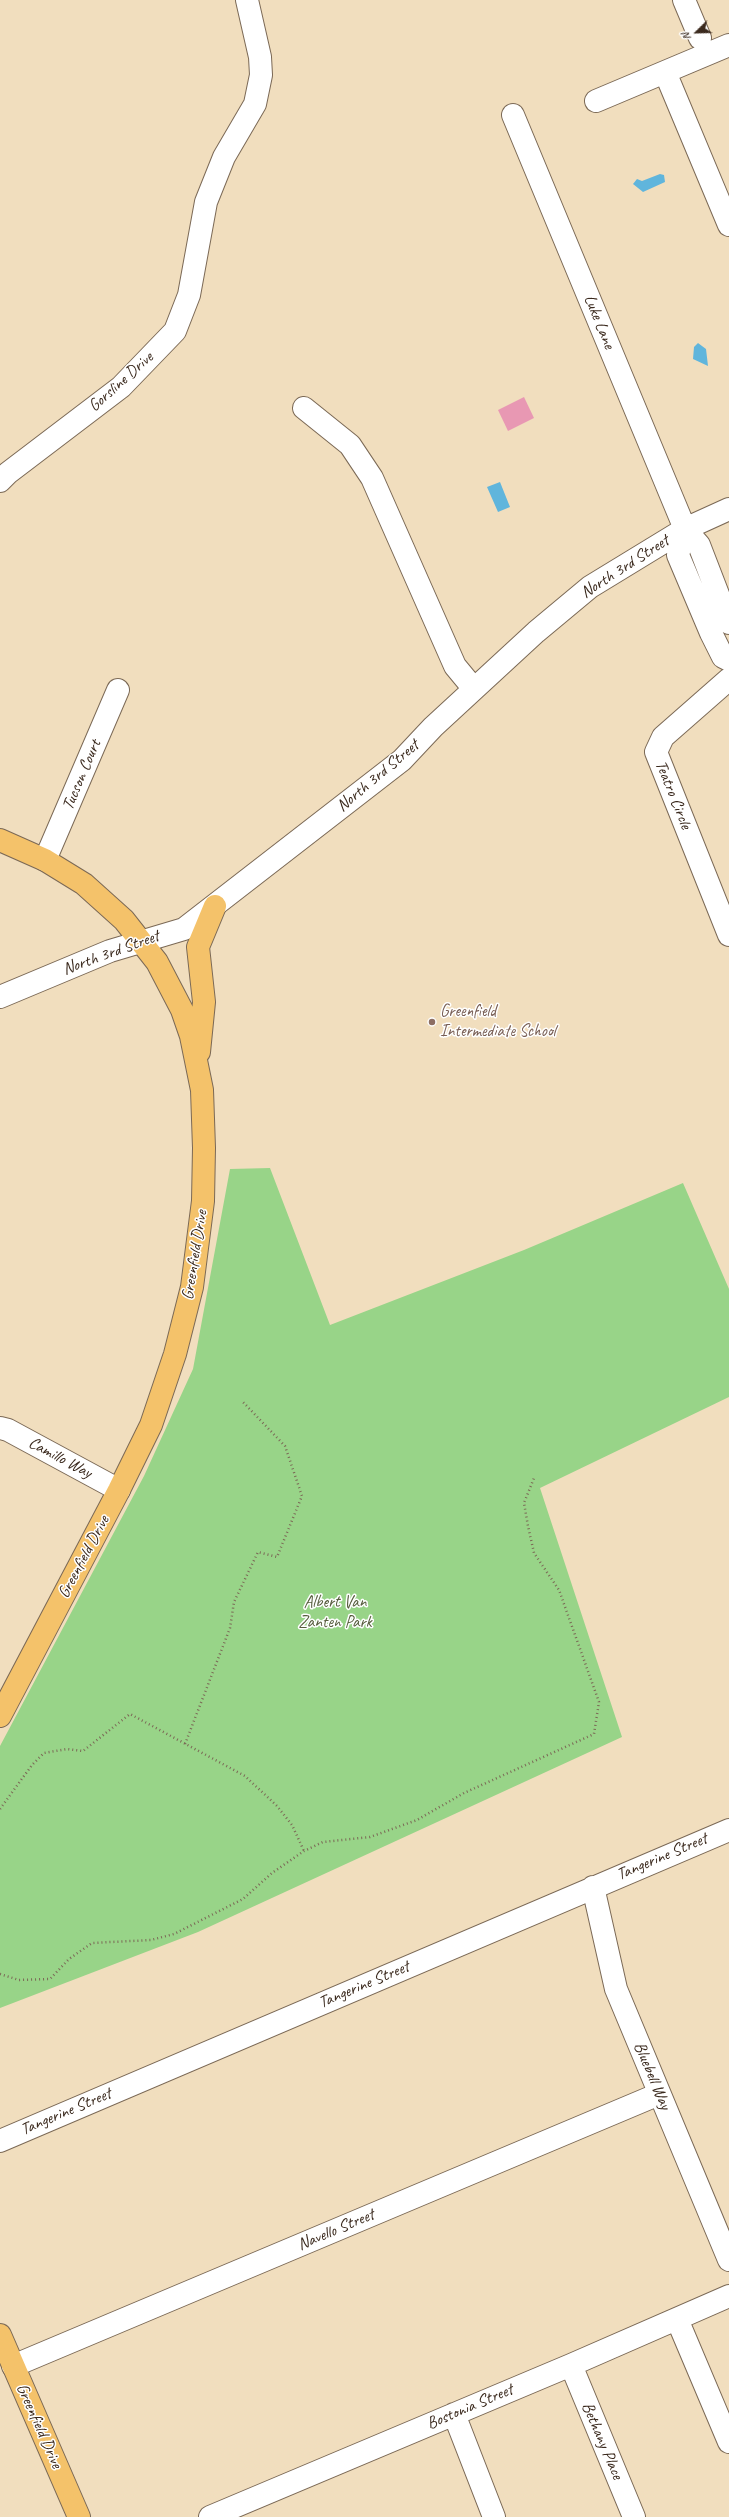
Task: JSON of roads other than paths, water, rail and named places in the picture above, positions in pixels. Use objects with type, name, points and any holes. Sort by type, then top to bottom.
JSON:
[{"type":"main road","name":"Greenfield Drive","points":[[0,840],[46,860],[84,884],[104,901],[142,940],[157,962],[179,1004],[198,1063],[203,1117],[203,1201],[192,1287],[175,1354],[151,1425],[119,1490],[0,1716]]},
{"type":"main road","points":[[198,1063],[204,1002],[198,947],[215,906]]},
{"type":"main road","name":"Greenfield Drive","points":[[0,2335],[8,2362],[79,2517]]},
{"type":"street","name":"Gorsline Drive","points":[[0,482],[121,387],[175,331],[189,295],[198,253],[206,202],[224,157],[255,104],[261,75],[260,57],[247,0]]},
{"type":"street","points":[[684,0],[700,38]]},
{"type":"street","points":[[596,100],[729,45]]},
{"type":"street","points":[[665,72],[729,225]]},
{"type":"street","name":"Luke Lane","points":[[514,115],[685,529],[699,545],[729,623]]},
{"type":"street","points":[[304,408],[350,445],[372,478],[455,666],[474,689]]},
{"type":"street","name":"North 3rd Street","points":[[0,997],[142,940],[184,929],[402,760],[474,689],[536,632],[590,587],[685,529],[729,509]]},
{"type":"street","points":[[685,529],[678,555],[711,633],[723,657],[729,660]]},
{"type":"street","name":"Teatro Circle","points":[[729,679],[663,737],[656,752],[729,935]]},
{"type":"street","name":"Tucson Court","points":[[46,860],[118,690]]},
{"type":"street","name":"Camillo Way","points":[[0,1428],[8,1430],[119,1490]]},
{"type":"street","name":"Tangerine Street","points":[[0,2141],[729,1830]]},
{"type":"street","name":"Bluebell Way","points":[[593,1887],[616,1989],[729,2260]]},
{"type":"street","name":"Navello Street","points":[[8,2362],[659,2094]]},
{"type":"street","name":"Bostonia Street","points":[[210,2517],[571,2365],[729,2296]]},
{"type":"street","points":[[677,2319],[729,2442]]},
{"type":"street","name":"Bethany Place","points":[[571,2365],[634,2517]]},
{"type":"street","points":[[454,2414],[494,2517]]},
{"type":"water","points":[[660,174],[664,175],[665,182],[643,192],[633,184],[637,179],[642,181]]},
{"type":"water","points":[[698,343],[706,349],[708,366],[693,359],[694,347]]},
{"type":"water","points":[[500,482],[510,507],[498,512],[487,487]]},
{"type":"place","name":"Greenfield Intermediate School","points":[[432,1022]]},
{"type":"park label","name":"Albert Van Zanten Park","points":[[335,1613]]}]
